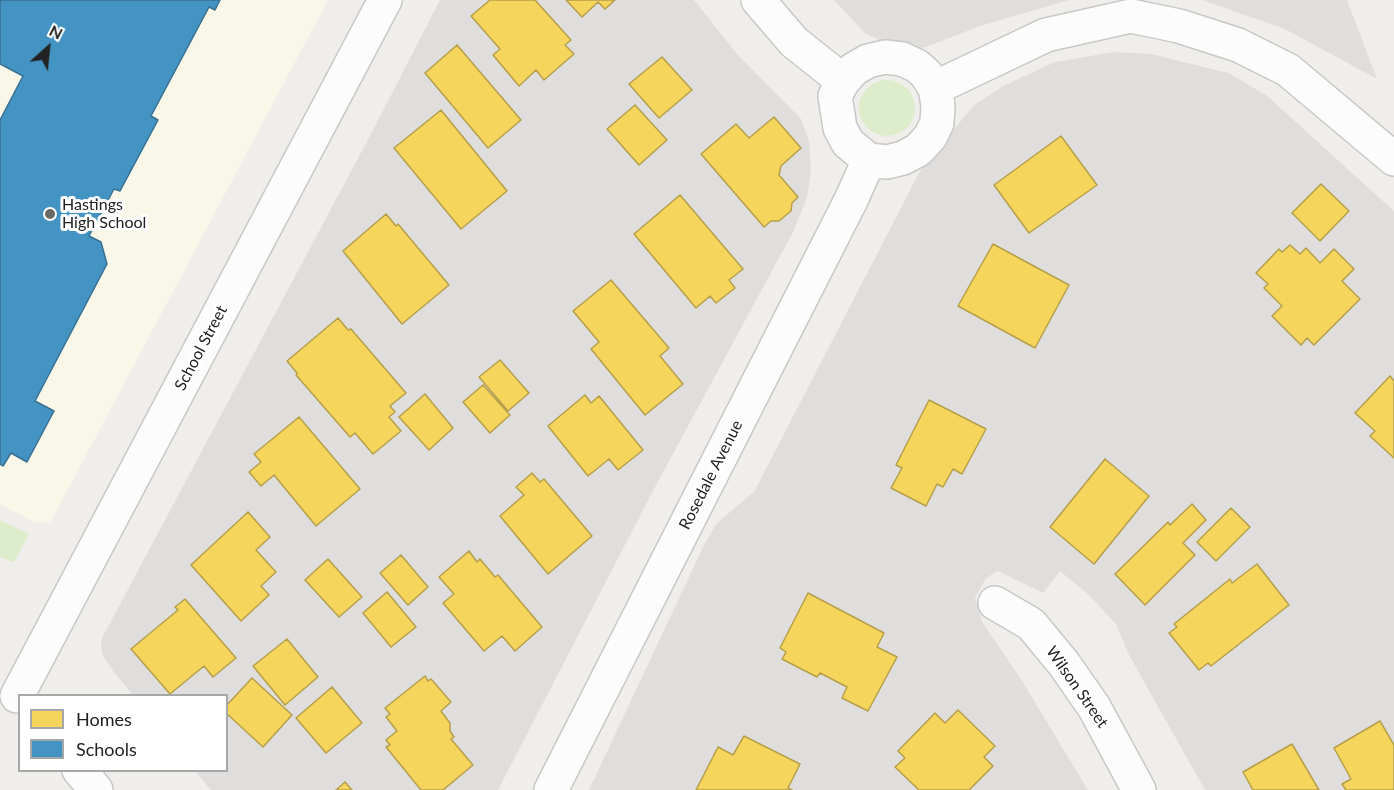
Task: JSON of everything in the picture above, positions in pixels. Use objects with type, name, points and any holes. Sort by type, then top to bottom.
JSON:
[{"type":"street","name":"School Street","points":[[12,690],[385,0]]},
{"type":"street","points":[[758,0],[794,42],[843,81]]},
{"type":"street","points":[[935,88],[1047,35],[1131,16],[1179,26],[1238,45],[1288,70],[1394,159]]},
{"type":"street","points":[[885,57],[902,59],[927,74],[935,88],[939,105],[937,123],[930,137],[918,150],[903,158],[886,162],[869,160],[848,143],[840,128],[836,96],[843,81],[854,69],[868,61],[885,57]]},
{"type":"street","name":"Rosedale Avenue","points":[[552,790],[851,200],[869,160]]},
{"type":"street","name":"Wilson Street","points":[[995,603],[1031,624],[1064,664],[1094,707],[1139,790]]},
{"type":"street","points":[[80,772],[96,790]]},
{"type":"shaded area","points":[[0,0],[328,0],[50,523],[34,522],[0,504]]},
{"type":"shaded area","points":[[440,0],[694,0],[737,54],[801,119],[809,141],[811,170],[807,198],[793,232],[655,487],[498,790],[211,790],[196,772],[228,772],[228,694],[132,694],[102,654],[101,640]]},
{"type":"shaded area","points":[[834,0],[1069,0],[980,26],[926,47],[914,49],[889,45],[865,33]]},
{"type":"shaded area","points":[[1202,0],[1347,0],[1377,79],[1285,29]]},
{"type":"shaded area","points":[[1114,52],[1151,54],[1228,73],[1266,95],[1394,211],[1394,790],[1205,790],[1129,655],[1116,624],[1088,594],[1060,571],[1043,593],[998,571],[986,578],[975,598],[982,622],[1019,676],[1088,790],[589,790],[704,545],[717,523],[754,492],[920,171],[973,106],[1003,86],[1055,62]]},
{"type":"green space","points":[[881,80],[893,80],[903,84],[911,92],[915,108],[911,124],[903,132],[893,136],[881,136],[871,132],[863,124],[859,114],[859,102],[863,92],[871,84]]},
{"type":"green space","points":[[0,520],[29,534],[14,562],[0,557]]},
{"type":"building: Homes","points":[[490,0],[535,0],[571,40],[565,45],[574,54],[544,80],[536,70],[519,86],[493,55],[500,49],[471,16]]},
{"type":"building: Homes","points":[[566,0],[615,0],[605,9],[598,2],[582,17]]},
{"type":"building: Homes","points":[[457,45],[521,120],[488,148],[425,73]]},
{"type":"building: Homes","points":[[662,57],[692,90],[659,118],[629,84]]},
{"type":"building: Homes","points":[[635,105],[667,140],[639,165],[607,129]]},
{"type":"building: Homes","points":[[441,110],[507,191],[461,229],[394,148]]},
{"type":"building: Homes","points":[[774,117],[801,148],[781,166],[779,175],[798,197],[792,203],[791,211],[779,221],[771,221],[764,227],[701,154],[736,124],[749,138]]},
{"type":"building: Homes","points":[[1061,136],[1097,185],[1029,233],[994,185]]},
{"type":"building: Homes","points":[[1321,184],[1349,211],[1320,241],[1292,213]]},
{"type":"building: Homes","points":[[680,195],[743,269],[729,280],[735,288],[716,303],[710,296],[696,308],[634,234]]},
{"type":"building: Homes","points":[[386,214],[396,226],[398,224],[449,285],[402,324],[343,251]]},
{"type":"building: Homes","points":[[993,244],[1069,285],[1035,348],[958,306]]},
{"type":"building: Homes","points":[[1290,245],[1300,254],[1306,248],[1320,263],[1334,249],[1354,269],[1342,281],[1360,299],[1314,345],[1307,338],[1301,345],[1272,316],[1282,306],[1264,288],[1268,284],[1256,273],[1279,249],[1282,252]]},
{"type":"building: Homes","points":[[611,280],[669,348],[660,356],[683,384],[645,415],[591,349],[599,342],[573,311]]},
{"type":"building: Homes","points":[[338,318],[348,330],[351,329],[406,393],[390,406],[395,412],[389,417],[401,431],[373,454],[355,433],[350,437],[296,375],[297,373],[287,361]]},
{"type":"building: Homes","points":[[500,360],[529,393],[508,411],[479,377]]},
{"type":"building: Homes","points":[[1390,376],[1394,381],[1394,458],[1370,436],[1375,431],[1355,413]]},
{"type":"building: Homes","points":[[483,385],[510,415],[490,433],[463,402]]},
{"type":"building: Homes","points":[[425,394],[453,428],[429,450],[399,417]]},
{"type":"building: Homes","points":[[585,395],[591,403],[599,396],[643,450],[618,470],[609,459],[588,476],[548,426]]},
{"type":"building: Homes","points":[[929,400],[986,429],[962,474],[953,469],[943,487],[937,484],[926,506],[891,488],[902,468],[896,465]]},
{"type":"building: Homes","points":[[299,417],[360,489],[316,526],[274,475],[261,486],[249,472],[261,462],[254,454]]},
{"type":"building: Homes","points":[[1105,459],[1149,496],[1094,564],[1050,527]]},
{"type":"building: Homes","points":[[532,473],[540,482],[544,479],[592,536],[548,574],[500,516],[524,495],[516,487]]},
{"type":"building: Homes","points":[[1192,504],[1206,520],[1183,543],[1195,555],[1145,605],[1115,574],[1168,522],[1170,525]]},
{"type":"building: Homes","points":[[1231,508],[1250,527],[1216,561],[1197,542]]},
{"type":"building: Homes","points":[[248,512],[270,537],[256,550],[276,572],[261,586],[269,595],[241,621],[191,565]]},
{"type":"building: Homes","points":[[469,551],[477,562],[480,559],[495,577],[498,575],[542,627],[515,651],[502,636],[484,651],[443,603],[454,594],[439,577]]},
{"type":"building: Homes","points":[[401,555],[428,587],[408,605],[380,573]]},
{"type":"building: Homes","points":[[328,559],[362,597],[339,617],[305,580]]},
{"type":"building: Homes","points":[[1257,564],[1289,605],[1211,666],[1208,663],[1199,670],[1169,633],[1177,627],[1174,624],[1230,579],[1232,583]]},
{"type":"building: Homes","points":[[387,592],[416,627],[391,647],[363,613]]},
{"type":"building: Homes","points":[[808,593],[884,633],[877,647],[897,657],[868,711],[842,698],[847,687],[820,673],[817,677],[782,659],[786,652],[780,648]]},
{"type":"building: Homes","points":[[185,599],[236,658],[213,677],[204,666],[170,694],[131,649],[178,610],[175,607]]},
{"type":"building: Homes","points":[[287,639],[318,677],[285,705],[253,666]]},
{"type":"building: Homes","points":[[425,676],[428,681],[431,679],[451,702],[441,711],[450,723],[450,731],[454,737],[451,739],[473,765],[443,790],[421,790],[386,747],[390,745],[386,740],[397,731],[386,717],[390,714],[385,708]]},
{"type":"building: Homes","points":[[252,678],[292,715],[263,747],[228,715],[228,704]]},
{"type":"building: Homes","points":[[332,687],[362,723],[326,753],[296,718]]},
{"type":"building: Homes","points":[[958,710],[995,746],[984,757],[993,766],[969,790],[919,790],[895,767],[905,758],[898,751],[935,713],[945,723]]},
{"type":"building: Homes","points":[[1380,721],[1394,745],[1394,790],[1346,790],[1342,784],[1351,779],[1334,748]]},
{"type":"building: Homes","points":[[744,736],[800,764],[788,788],[792,790],[696,790],[718,747],[733,755]]},
{"type":"building: Homes","points":[[1292,744],[1319,790],[1253,790],[1243,772]]},
{"type":"building: Homes","points":[[345,782],[352,790],[336,790]]},
{"type":"building: Schools","name":"Hastings High School","points":[[0,0],[220,0],[215,10],[209,7],[151,116],[158,120],[120,191],[114,189],[89,236],[101,242],[107,264],[35,401],[54,411],[27,462],[11,453],[3,466],[0,464],[0,120],[23,76],[0,64]]},
{"type":"place","name":"Hastings High School","points":[[50,214]]}]
